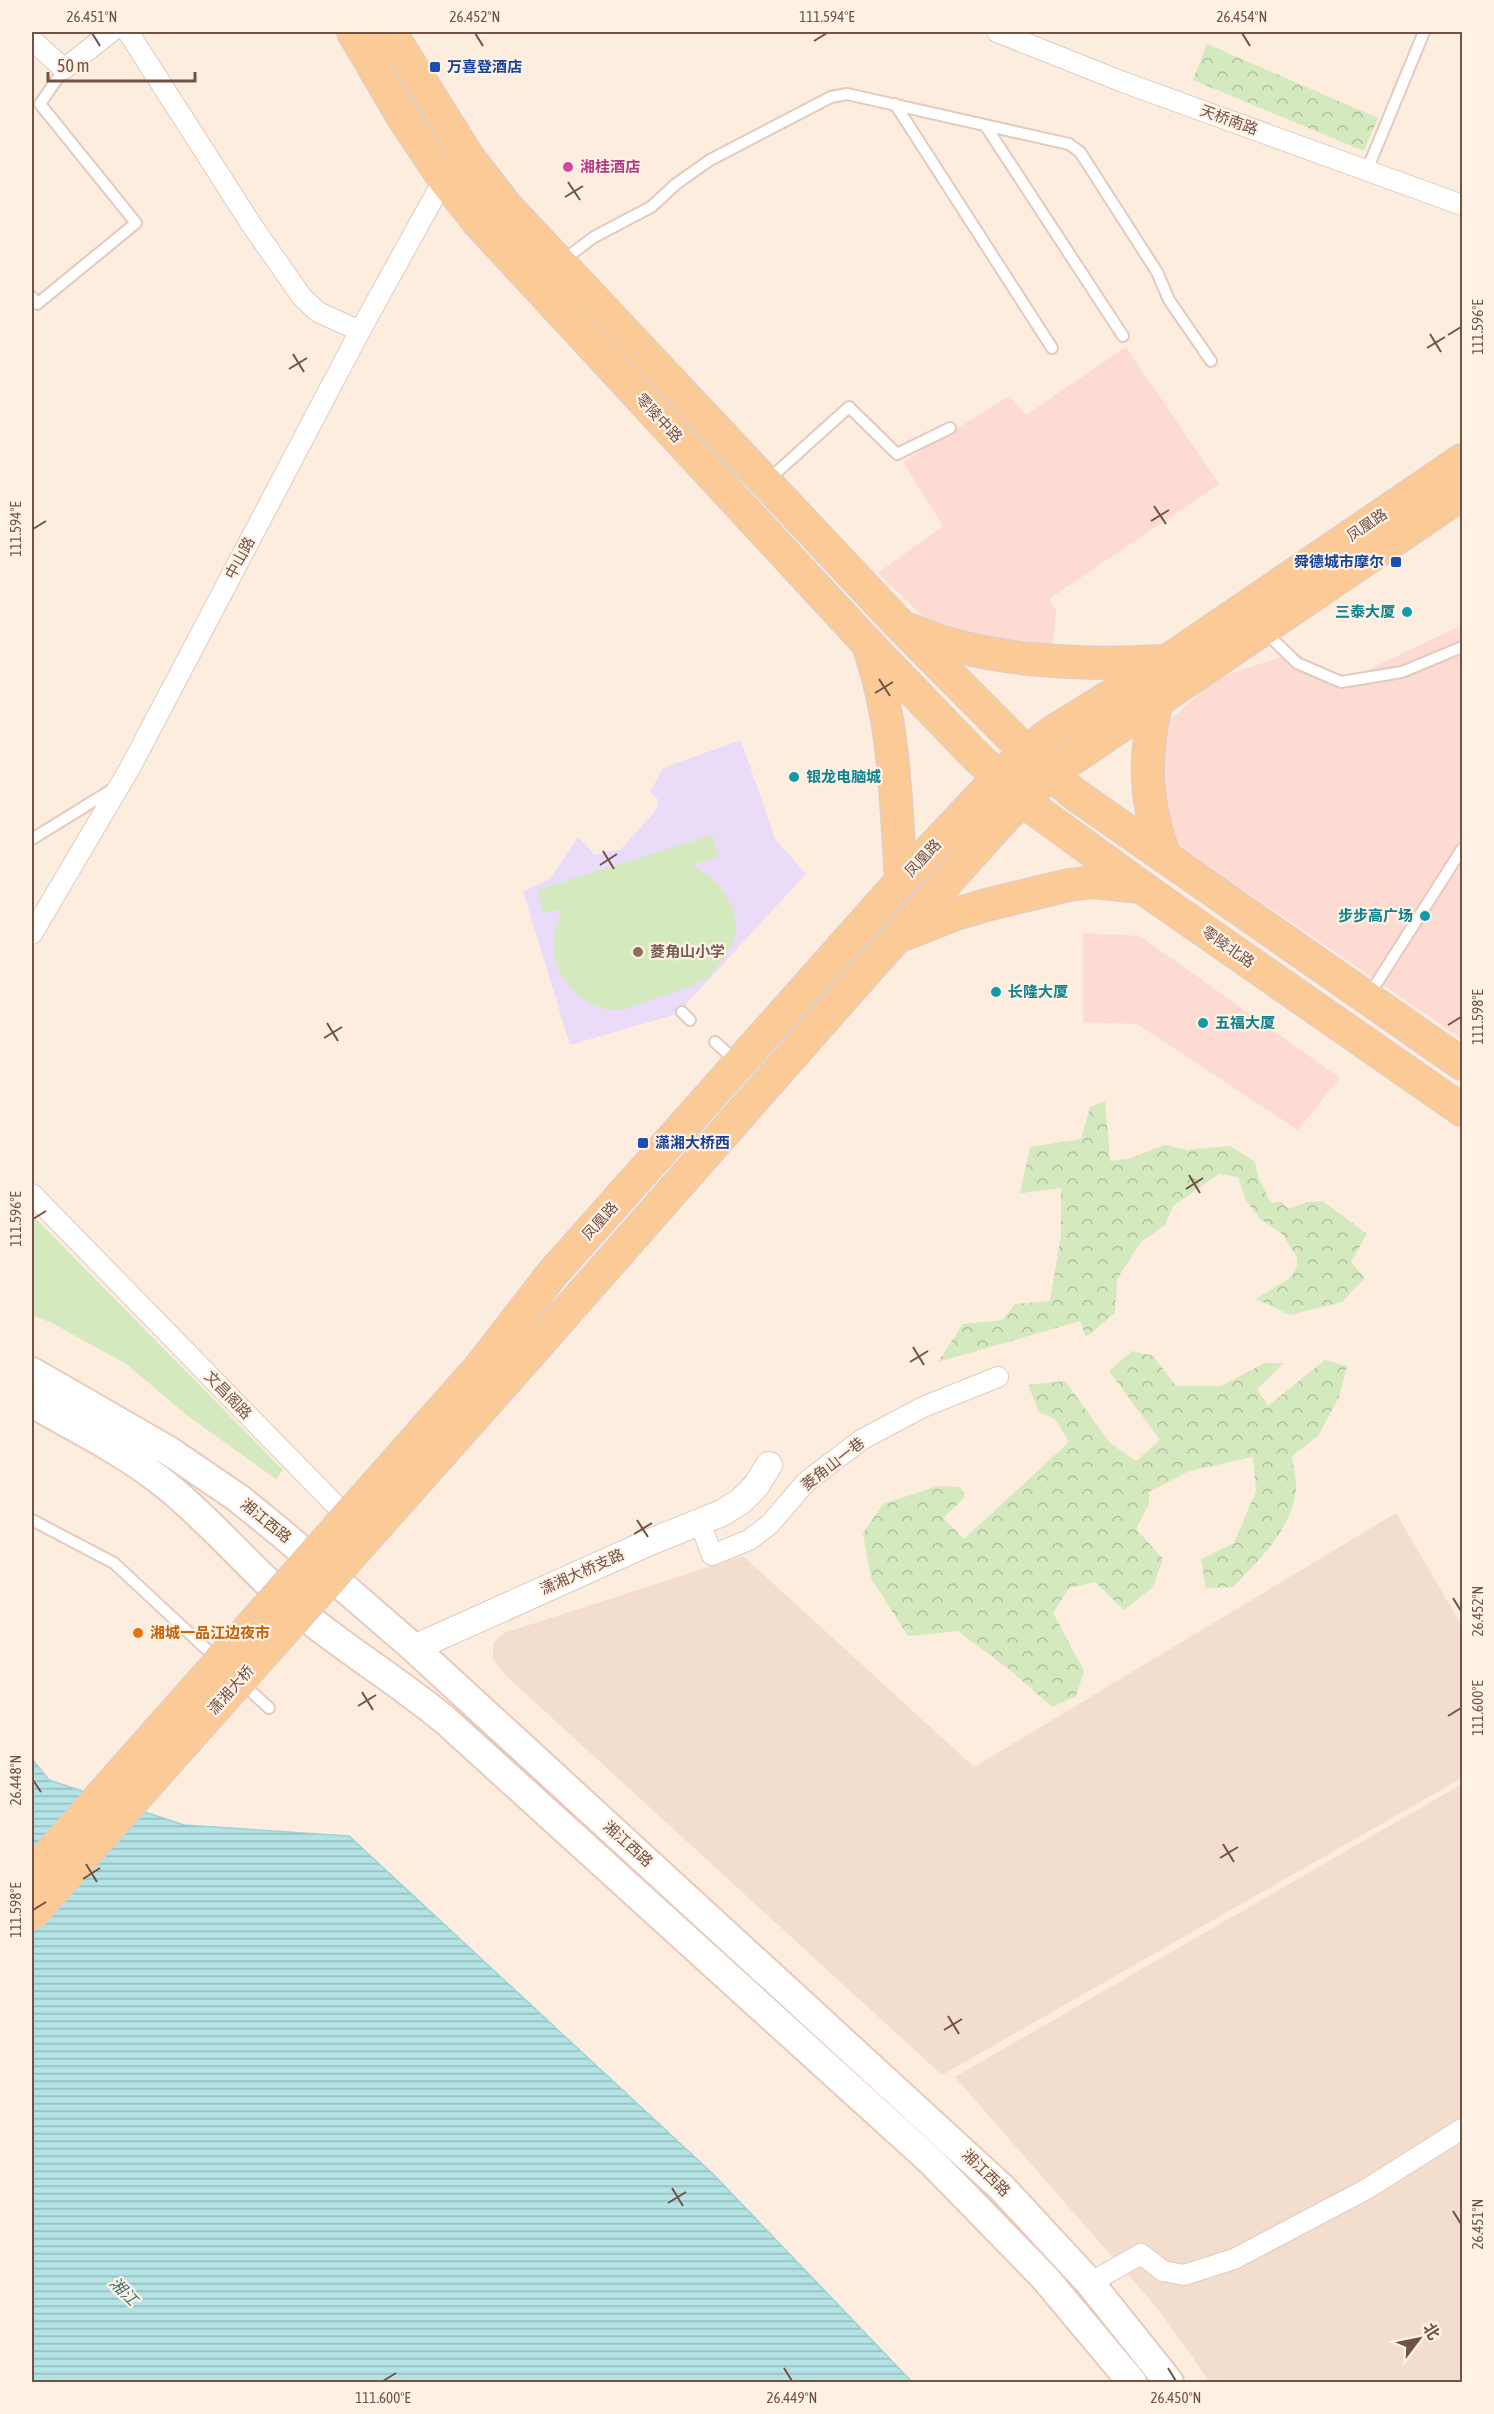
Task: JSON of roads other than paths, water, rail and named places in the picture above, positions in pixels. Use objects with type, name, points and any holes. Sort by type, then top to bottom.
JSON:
[{"type":"main road","name":"零陵中路","points":[[352,32],[402,116],[444,178],[486,230],[868,644],[998,778]]},
{"type":"main road","points":[[390,32],[469,158],[507,207],[899,624],[1026,752],[1073,793],[1462,1064]]},
{"type":"main road","name":"凤凰路","points":[[492,1375],[552,1274],[901,881],[998,778],[1051,732],[1167,661],[1462,460]]},
{"type":"main road","name":"凤凰路","points":[[492,1375],[1022,800],[1050,774],[1156,705],[1462,494]]},
{"type":"main road","points":[[899,624],[949,644],[1004,654],[1102,663],[1167,661]]},
{"type":"main road","points":[[868,644],[884,697],[888,724],[901,881]]},
{"type":"main road","points":[[1156,705],[1150,728],[1147,780],[1155,831],[1165,857]]},
{"type":"main road","name":"零陵北路","points":[[998,778],[1022,800],[1142,887],[1462,1110]]},
{"type":"main road","points":[[898,937],[956,914],[1069,885],[1093,882],[1142,887]]},
{"type":"main road","name":"湘江西路","points":[[32,1372],[169,1451],[238,1498],[414,1648],[1002,2188],[1090,2283],[1169,2382]]},
{"type":"main road","name":"潇湘大桥","points":[[32,1874],[492,1375]]},
{"type":"main road","name":"潇湘大桥","points":[[32,1914],[492,1375]]},
{"type":"main road","name":"湘江西路","points":[[32,1403],[165,1484],[188,1503],[247,1563],[301,1612],[445,1720],[932,2162],[1044,2277],[1132,2382]]},
{"type":"street","points":[[32,40],[64,69],[111,32]]},
{"type":"street","points":[[128,32],[253,227],[302,297],[318,312],[360,331]]},
{"type":"street","name":"天桥南路","points":[[997,32],[1123,82],[1462,205]]},
{"type":"street","name":"中山路","points":[[32,934],[121,784],[360,331],[444,178]]},
{"type":"street","name":"文昌阁路","points":[[32,1194],[362,1532],[420,1464]]},
{"type":"street","name":"菱角山一巷","points":[[700,1523],[712,1555],[749,1540],[770,1524],[806,1482],[861,1440],[923,1407],[998,1377]]},
{"type":"street","name":"潇湘大桥支路","points":[[414,1648],[639,1547],[700,1523],[741,1501],[756,1486],[769,1465]]},
{"type":"street","points":[[1090,2283],[1141,2254],[1163,2271],[1184,2276],[1234,2259],[1365,2190],[1462,2129]]},
{"type":"lane","points":[[1367,170],[1424,32]]},
{"type":"lane","points":[[32,297],[37,304],[136,223],[40,104],[64,69]]},
{"type":"lane","points":[[560,263],[594,237],[651,207],[676,184],[710,160],[831,97],[847,94],[1069,144],[1080,152],[1156,272],[1169,300],[1211,361]]},
{"type":"lane","points":[[895,104],[1052,348]]},
{"type":"lane","points":[[985,125],[1123,336]]},
{"type":"lane","points":[[765,482],[849,406],[897,454],[950,428]]},
{"type":"lane","points":[[1264,631],[1297,663],[1341,682],[1402,672],[1462,647]]},
{"type":"lane","points":[[32,839],[121,784]]},
{"type":"lane","points":[[1367,998],[1462,849]]},
{"type":"lane","points":[[716,1042],[739,1064]]},
{"type":"lane","points":[[32,1521],[114,1563],[226,1667]]},
{"type":"lane","points":[[234,1675],[268,1708]]},
{"type":"water","name":"湘江","points":[[32,1759],[49,1780],[184,1825],[349,1836],[713,2174],[912,2382],[32,2382]]},
{"type":"place","name":"万喜登酒店","points":[[435,67]]},
{"type":"place","name":"湘桂酒店","points":[[568,167]]},
{"type":"place","name":"舜德城市摩尔","points":[[1396,562]]},
{"type":"place","name":"三泰大厦","points":[[1407,612]]},
{"type":"place","name":"银龙电脑城","points":[[794,777]]},
{"type":"place","name":"步步高广场","points":[[1425,916]]},
{"type":"place","name":"菱角山小学","points":[[638,952]]},
{"type":"place","name":"长隆大厦","points":[[996,992]]},
{"type":"place","name":"五福大厦","points":[[1203,1023]]},
{"type":"place","name":"潇湘大桥西","points":[[643,1143]]},
{"type":"place","name":"湘城一品江边夜市","points":[[138,1633]]}]
